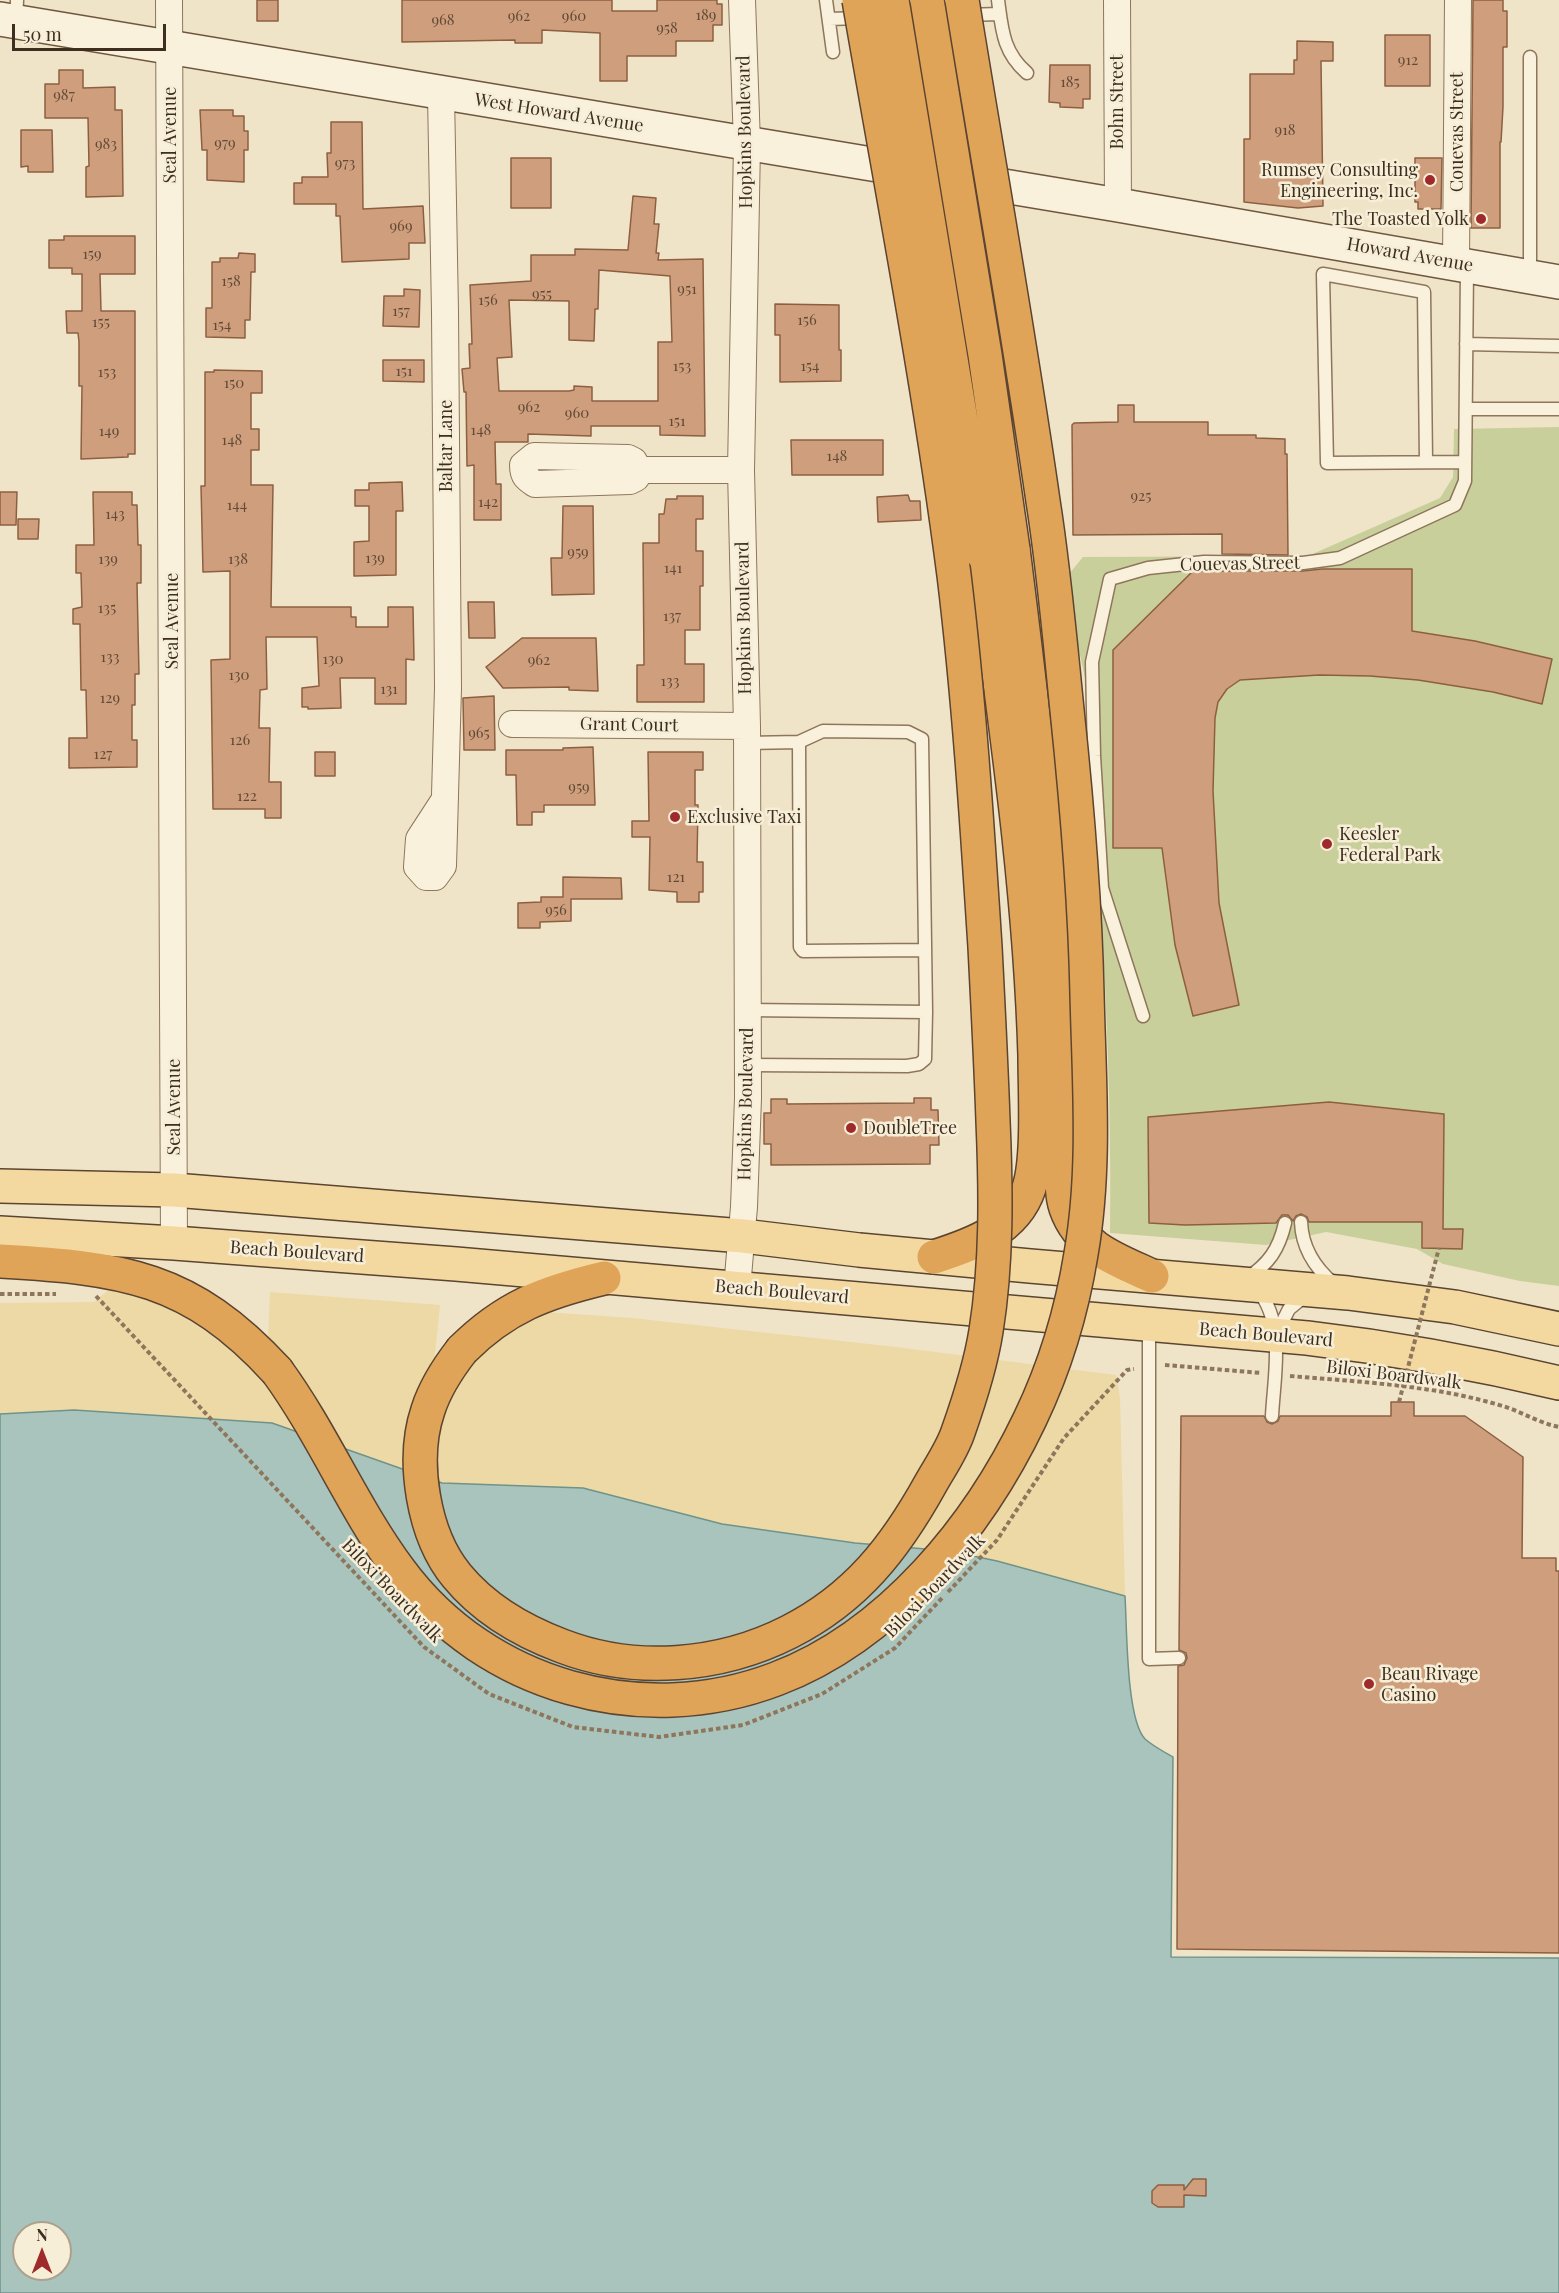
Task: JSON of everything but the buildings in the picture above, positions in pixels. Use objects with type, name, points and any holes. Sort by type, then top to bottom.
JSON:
[{"type":"highway","points":[[913,10],[986,355],[1009,754],[1033,1008],[1034,1152],[1029,1188],[1013,1215],[1001,1227],[981,1240],[934,1257]]},
{"type":"highway","points":[[604,1278],[554,1292],[516,1307],[498,1318],[462,1350],[438,1385],[429,1406],[420,1448],[422,1488],[428,1520],[445,1560],[476,1596],[515,1625],[568,1649],[597,1657],[625,1661],[687,1662],[746,1650],[780,1636],[822,1613],[863,1580],[895,1543],[957,1436],[986,1333],[993,1268],[995,1192],[988,1006],[975,802],[954,577],[924,375],[913,10]]},
{"type":"highway","points":[[0,1261],[90,1267],[118,1272],[149,1281],[179,1294],[229,1324],[277,1371],[308,1417],[380,1542],[424,1601],[444,1620],[489,1652],[543,1680],[575,1690],[635,1701],[700,1699],[752,1688],[807,1666],[870,1625],[918,1580],[964,1527],[987,1496],[1029,1421],[1045,1384],[1063,1332],[1082,1252],[1090,1136],[1086,924],[1074,778],[1044,506],[913,10]]},
{"type":"highway","points":[[998,552],[1041,784],[1053,928],[1063,1111],[1063,1196],[1069,1216],[1086,1241],[1114,1259],[1152,1276]]},
{"type":"main road","name":"West Howard Avenue","points":[[11,14],[169,49],[1118,205]]},
{"type":"main road","name":"Howard Avenue","points":[[1118,205],[1544,279]]},
{"type":"main road","points":[[0,1186],[174,1190],[742,1236],[934,1257],[1333,1291],[1455,1307],[1559,1329]]},
{"type":"main road","name":"Beach Boulevard","points":[[0,1233],[174,1243],[737,1288],[1275,1336],[1419,1353],[1559,1383]]},
{"type":"main road","points":[[1524,1375],[1559,1408]]},
{"type":"street","name":"Seal Avenue","points":[[169,0],[174,1243]]},
{"type":"street","name":"Hopkins Boulevard","points":[[737,1288],[742,1236],[748,1098],[747,735],[741,470],[747,144],[742,0]]},
{"type":"street","name":"Bohn Street","points":[[1117,0],[1118,205]]},
{"type":"street","name":"Couevas Street","points":[[1458,0],[1461,264]]},
{"type":"street","name":"Baltar Lane","points":[[441,94],[448,676],[445,799]]},
{"type":"street","points":[[639,470],[741,470]]},
{"type":"street","name":"Grant Court","points":[[512,724],[747,735]]},
{"type":"lane","points":[[826,0],[833,52]]},
{"type":"lane","points":[[998,0],[1003,39],[1016,63],[1027,73]]},
{"type":"lane","points":[[829,19],[913,10],[1000,14]]},
{"type":"lane","points":[[1530,57],[1544,279]]},
{"type":"lane","name":"Couevas Street","points":[[1143,1016],[1102,888],[1094,756],[1092,662],[1110,579],[1148,568],[1204,562],[1304,563],[1340,558],[1455,505],[1465,481],[1466,344],[1461,264]]},
{"type":"lane","points":[[1426,462],[1424,292],[1323,274],[1327,463],[1465,462]]},
{"type":"lane","points":[[1466,344],[1559,346]]},
{"type":"lane","points":[[1466,409],[1559,409]]},
{"type":"lane","points":[[747,735],[800,742],[823,731],[908,732],[922,739],[926,1012],[925,1059],[919,1064],[747,1065]]},
{"type":"lane","points":[[800,742],[800,947],[803,951],[925,950]]},
{"type":"lane","points":[[747,1010],[926,1012]]},
{"type":"lane","points":[[1275,1336],[1288,1309],[1333,1291],[1331,1282],[1317,1266],[1304,1243],[1301,1222]]},
{"type":"lane","points":[[1272,1416],[1275,1336],[1268,1307],[1258,1290],[1245,1283],[1269,1259],[1281,1241],[1285,1223]]},
{"type":"lane","points":[[1149,1325],[1149,1659],[1179,1658]]},
{"type":"path","points":[[1399,1402],[1439,1248]]},
{"type":"path","points":[[0,1294],[58,1294]]},
{"type":"path","name":"Biloxi Boardwalk","points":[[93,1294],[424,1647],[489,1694],[573,1727],[659,1737],[743,1725],[822,1694],[895,1648],[997,1540],[1064,1438],[1127,1370],[1160,1364],[1428,1389],[1499,1405],[1559,1427]]},
{"type":"green space","name":"Keesler Federal Park","points":[[1559,427],[1559,1286],[1520,1281],[1443,1264],[1417,1249],[1326,1232],[1266,1245],[1110,1233],[1107,1030],[1088,692],[1078,646],[1069,574],[1083,557],[1308,556],[1440,498],[1453,477],[1454,429]]},
{"type":"sand","points":[[111,1288],[150,1300],[172,1310],[204,1330],[233,1353],[272,1393],[268,1340],[270,1292],[440,1305],[434,1365],[459,1379],[504,1334],[546,1312],[632,1318],[896,1347],[1116,1375],[1120,1398],[1125,1596],[997,1561],[949,1551],[855,1543],[722,1524],[583,1488],[442,1483],[272,1423],[74,1410],[0,1414],[0,1303],[94,1302]]},
{"type":"water","points":[[74,1410],[272,1423],[442,1483],[583,1488],[722,1524],[855,1543],[949,1551],[997,1561],[1125,1596],[1127,1650],[1134,1713],[1145,1739],[1173,1757],[1171,1957],[1559,1958],[1559,2293],[0,2293],[0,1414]]},
{"type":"place","name":"Rumsey Consulting Engineering, Inc.","points":[[1430,180]]},
{"type":"place","name":"The Toasted Yolk","points":[[1481,219]]},
{"type":"place","name":"Exclusive Taxi","points":[[675,817]]},
{"type":"place","name":"Keesler Federal Park","points":[[1327,844]]},
{"type":"place","name":"DoubleTree","points":[[851,1128]]},
{"type":"place","name":"Beau Rivage Casino","points":[[1369,1684]]}]
